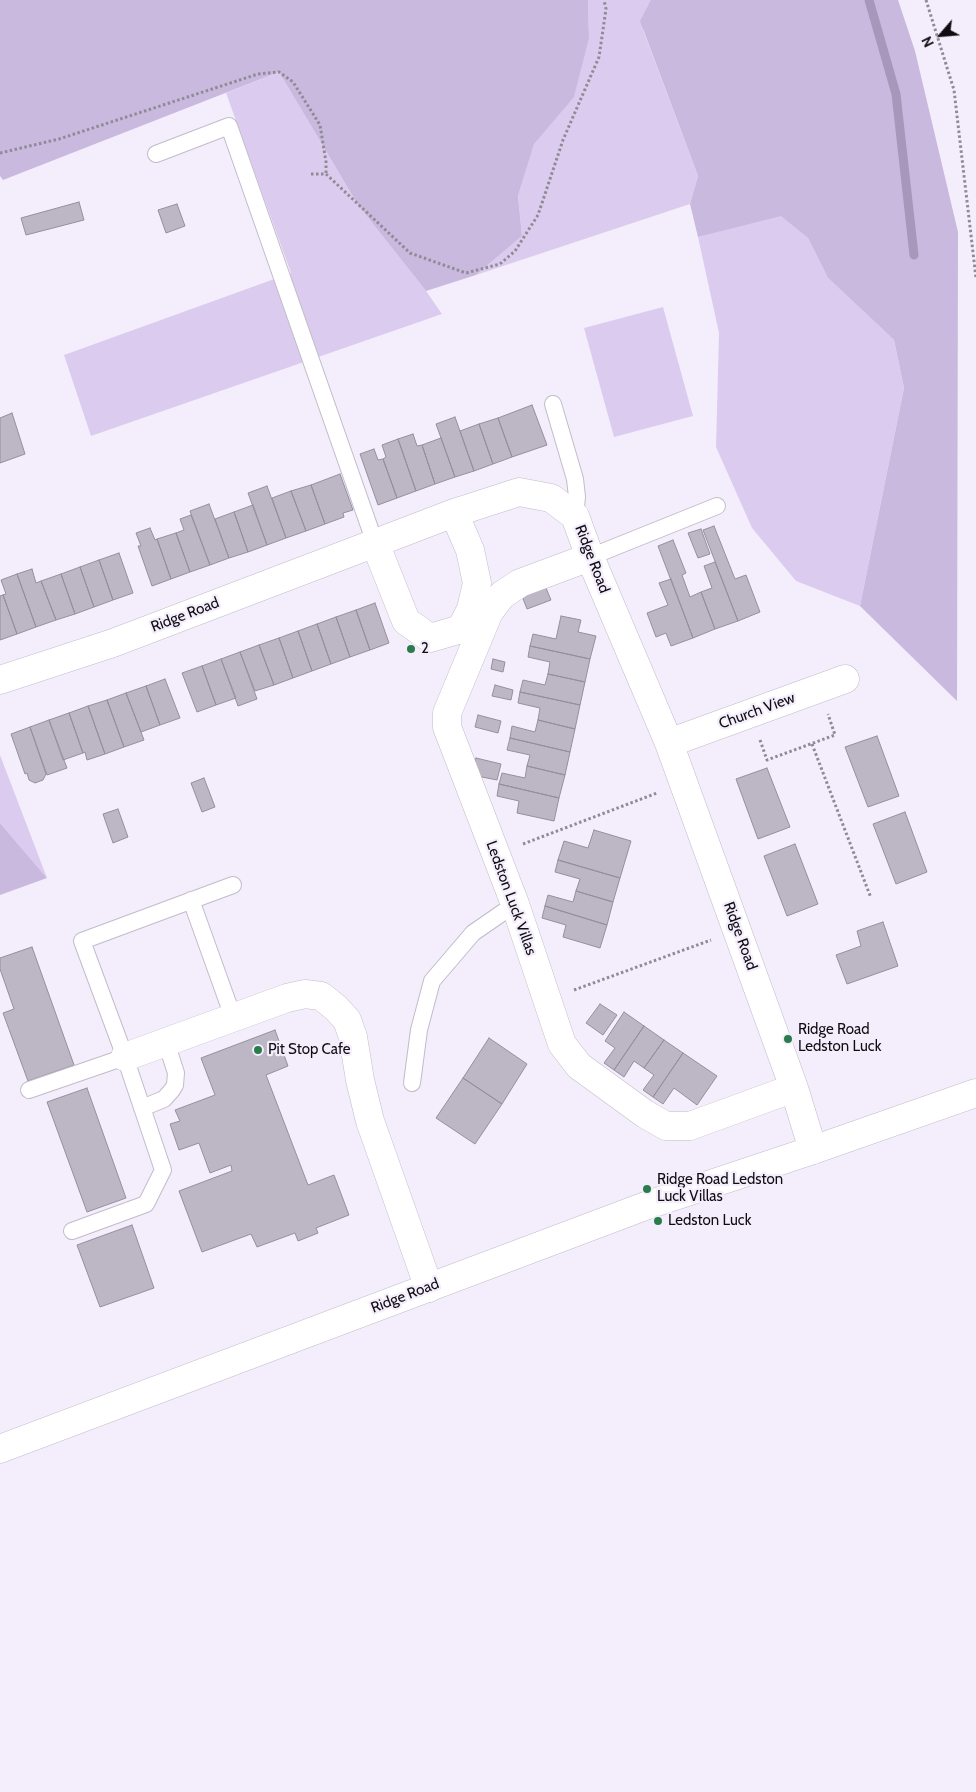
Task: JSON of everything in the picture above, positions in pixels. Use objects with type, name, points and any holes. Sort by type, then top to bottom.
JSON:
[{"type":"street","name":"Ridge Road","points":[[0,680],[113,643],[454,513],[519,492],[551,498],[575,516],[590,557],[669,743],[794,1088],[813,1150]]},
{"type":"street","points":[[374,543],[406,621],[430,638],[462,629],[472,609],[477,583],[470,550],[454,513]]},
{"type":"street","name":"Ledston Luck Villas","points":[[590,557],[520,583],[502,595],[489,612],[447,713],[447,727],[496,854],[562,1044],[579,1066],[645,1114],[666,1126],[690,1126],[794,1088]]},
{"type":"street","name":"Church View","points":[[669,743],[845,679]]},
{"type":"street","points":[[125,1057],[287,998],[305,994],[321,996],[347,1020],[353,1037],[360,1080],[370,1121],[429,1288]]},
{"type":"street","name":"Ridge Road","points":[[0,1449],[648,1205],[976,1093]]},
{"type":"lane","points":[[156,154],[229,126],[374,543]]},
{"type":"lane","points":[[553,404],[575,480],[577,496],[575,516]]},
{"type":"lane","points":[[590,557],[717,506]]},
{"type":"lane","points":[[72,1231],[146,1204],[162,1170],[125,1057],[82,941],[232,885]]},
{"type":"lane","points":[[191,900],[233,1017]]},
{"type":"lane","points":[[412,1083],[419,1030],[432,981],[473,933],[514,904]]},
{"type":"lane","points":[[142,1108],[164,1099],[175,1085],[176,1073],[166,1042]]},
{"type":"lane","points":[[29,1090],[125,1057]]},
{"type":"path","points":[[311,174],[326,174],[410,254],[466,273],[500,264],[514,251],[538,216],[563,140],[599,57],[606,9],[604,0]]},
{"type":"path","points":[[926,0],[954,90],[976,278]]},
{"type":"path","points":[[0,153],[59,139],[258,74],[280,72],[293,82],[320,125],[326,174]]},
{"type":"path","points":[[750,714],[767,760],[812,744],[835,735],[820,689]]},
{"type":"path","points":[[812,744],[871,898]]},
{"type":"path","points":[[496,854],[684,784]]},
{"type":"path","points":[[547,1000],[738,930]]},
{"type":"shaded area","points":[[0,0],[588,0],[589,39],[574,97],[534,144],[518,196],[522,236],[476,275],[426,291],[358,205],[279,72],[3,180],[0,176]]},
{"type":"shaded area","points":[[588,0],[654,0],[643,30],[698,176],[690,204],[476,275],[522,236],[518,196],[534,143],[574,96],[589,39]]},
{"type":"shaded area","points":[[651,0],[898,0],[915,51],[958,232],[957,701],[860,606],[904,388],[894,340],[828,278],[808,238],[781,216],[698,237],[690,204],[698,176],[640,21]]},
{"type":"shaded area","points":[[279,72],[358,205],[442,314],[91,436],[64,355],[291,273],[226,93]]},
{"type":"shaded area","points":[[781,215],[808,238],[828,278],[894,340],[904,388],[860,606],[796,581],[752,528],[716,447],[719,333],[698,237]]},
{"type":"shaded area","points":[[663,307],[693,416],[614,437],[584,328]]},
{"type":"shaded area","points":[[0,755],[47,878],[0,823]]},
{"type":"shaded area","points":[[0,823],[47,878],[0,895]]},
{"type":"building","points":[[79,202],[84,220],[26,235],[21,218]]},
{"type":"building","points":[[177,204],[185,226],[166,233],[158,210]]},
{"type":"building","points":[[532,405],[547,445],[512,457],[498,418]]},
{"type":"building","points":[[12,413],[25,454],[0,463],[0,418]]},
{"type":"building","points":[[455,417],[474,471],[455,477],[436,424]]},
{"type":"building","points":[[498,418],[512,457],[493,464],[479,424]]},
{"type":"building","points":[[479,424],[493,464],[474,471],[460,431]]},
{"type":"building","points":[[413,434],[417,446],[422,445],[435,484],[416,491],[398,439]]},
{"type":"building","points":[[441,438],[455,477],[435,484],[422,445]]},
{"type":"building","points":[[398,439],[416,491],[397,498],[383,459],[386,457],[382,445]]},
{"type":"building","points":[[374,449],[378,460],[383,459],[397,498],[378,505],[360,454]]},
{"type":"building","points":[[340,474],[353,510],[343,513],[344,517],[325,524],[311,485]]},
{"type":"building","points":[[311,485],[325,524],[306,531],[291,491]]},
{"type":"building","points":[[267,486],[286,538],[267,545],[248,493]]},
{"type":"building","points":[[291,491],[306,531],[286,538],[272,498]]},
{"type":"building","points":[[209,504],[229,558],[210,565],[190,511]]},
{"type":"building","points":[[253,505],[267,545],[248,552],[234,512]]},
{"type":"building","points":[[234,512],[248,552],[229,558],[215,519]]},
{"type":"building","points":[[191,515],[210,565],[190,572],[176,533],[184,530],[180,519]]},
{"type":"building","points":[[714,526],[735,579],[746,575],[760,612],[738,621],[703,530]]},
{"type":"building","points":[[150,528],[155,540],[157,539],[171,579],[152,586],[138,546],[141,546],[136,533]]},
{"type":"building","points":[[701,529],[710,554],[698,558],[688,533]]},
{"type":"building","points":[[176,533],[190,572],[171,579],[157,539]]},
{"type":"building","points":[[673,540],[686,573],[682,575],[690,597],[701,592],[715,629],[693,638],[658,546]]},
{"type":"building","points":[[119,553],[133,593],[113,600],[99,560]]},
{"type":"building","points":[[99,560],[113,600],[94,607],[80,567]]},
{"type":"building","points":[[715,562],[738,621],[715,629],[701,592],[712,588],[704,566]]},
{"type":"building","points":[[80,567],[94,607],[75,614],[61,574]]},
{"type":"building","points":[[32,569],[36,583],[41,581],[56,620],[36,627],[17,574]]},
{"type":"building","points":[[17,574],[36,627],[17,634],[3,595],[6,594],[1,580]]},
{"type":"building","points":[[61,574],[75,614],[56,620],[41,581]]},
{"type":"building","points":[[671,579],[693,638],[671,646],[666,633],[656,637],[647,613],[668,605],[659,583]]},
{"type":"building","points":[[546,588],[551,600],[527,609],[522,596]]},
{"type":"building","points":[[3,595],[17,634],[0,640],[0,596]]},
{"type":"building","points":[[375,603],[389,643],[370,650],[356,610]]},
{"type":"building","points":[[356,610],[370,650],[350,657],[336,617]]},
{"type":"building","points":[[561,616],[581,620],[578,632],[596,636],[590,659],[530,646],[533,634],[556,639]]},
{"type":"building","points":[[336,617],[350,657],[331,664],[317,624]]},
{"type":"building","points":[[317,624],[331,664],[312,671],[298,631]]},
{"type":"building","points":[[298,631],[312,671],[293,678],[279,638]]},
{"type":"building","points":[[279,638],[293,678],[274,685],[259,645]]},
{"type":"building","points":[[259,645],[274,685],[255,691],[240,652]]},
{"type":"building","points":[[530,646],[590,659],[585,682],[548,674],[550,662],[528,657]]},
{"type":"building","points":[[240,652],[257,699],[238,706],[221,659]]},
{"type":"building","points":[[221,659],[236,698],[216,705],[202,666]]},
{"type":"building","points":[[493,659],[505,662],[503,672],[491,669]]},
{"type":"building","points":[[202,666],[216,705],[197,712],[182,673]]},
{"type":"building","points":[[548,674],[585,682],[580,705],[520,692],[523,680],[545,685]]},
{"type":"building","points":[[165,679],[180,718],[160,725],[146,686]]},
{"type":"building","points":[[495,685],[513,690],[511,700],[492,696]]},
{"type":"building","points":[[146,686],[160,725],[141,732],[126,693]]},
{"type":"building","points":[[520,692],[580,705],[575,729],[538,720],[540,708],[518,703]]},
{"type":"building","points":[[126,693],[144,740],[124,747],[107,700]]},
{"type":"building","points":[[107,700],[124,747],[105,754],[88,706]]},
{"type":"building","points":[[88,706],[105,754],[87,760],[69,713]]},
{"type":"building","points":[[69,713],[83,753],[63,760],[49,720]]},
{"type":"building","points":[[478,715],[501,721],[498,733],[475,727]]},
{"type":"building","points":[[49,720],[67,768],[47,775],[30,727]]},
{"type":"building","points":[[538,720],[575,729],[570,752],[510,738],[512,726],[535,732]]},
{"type":"building","points":[[30,727],[46,774],[43,780],[35,783],[29,780],[27,773],[25,774],[11,734]]},
{"type":"building","points":[[877,736],[899,796],[868,807],[845,747]]},
{"type":"building","points":[[510,738],[570,752],[565,775],[527,766],[530,755],[507,750]]},
{"type":"building","points":[[476,758],[501,764],[497,780],[472,775]]},
{"type":"building","points":[[527,766],[565,775],[559,798],[499,784],[502,773],[525,778]]},
{"type":"building","points":[[767,768],[790,827],[758,839],[736,779]]},
{"type":"building","points":[[204,778],[215,807],[202,812],[191,783]]},
{"type":"building","points":[[499,784],[559,798],[554,821],[517,813],[519,801],[497,796]]},
{"type":"building","points":[[118,809],[128,837],[113,843],[103,814]]},
{"type":"building","points":[[905,812],[927,872],[896,884],[873,824]]},
{"type":"building","points":[[594,830],[631,841],[620,878],[558,860],[564,841],[588,848]]},
{"type":"building","points":[[795,844],[818,904],[787,916],[764,856]]},
{"type":"building","points":[[558,860],[620,878],[613,902],[576,891],[580,879],[555,872]]},
{"type":"building","points":[[576,891],[613,902],[607,925],[545,906],[548,895],[573,902]]},
{"type":"building","points":[[545,906],[607,925],[600,948],[563,937],[566,925],[542,918]]},
{"type":"building","points":[[883,922],[898,966],[847,984],[836,955],[861,946],[857,931]]},
{"type":"building","points":[[32,947],[74,1065],[28,1081],[3,1013],[14,1009],[0,969],[0,958]]},
{"type":"building","points":[[600,1004],[617,1015],[603,1035],[586,1023]]},
{"type":"building","points":[[624,1012],[644,1026],[614,1070],[604,1063],[615,1048],[605,1041]]},
{"type":"building","points":[[644,1026],[664,1040],[644,1068],[634,1061],[624,1077],[614,1070]]},
{"type":"building","points":[[275,1030],[288,1066],[266,1075],[308,1185],[334,1175],[349,1215],[316,1228],[318,1233],[298,1241],[295,1233],[257,1247],[251,1234],[202,1252],[179,1191],[232,1171],[231,1165],[210,1173],[199,1143],[179,1150],[170,1124],[180,1121],[175,1110],[215,1095],[201,1058]]},
{"type":"building","points":[[489,1038],[527,1064],[502,1104],[463,1078]]},
{"type":"building","points":[[664,1040],[683,1053],[653,1097],[643,1090],[654,1075],[644,1068]]},
{"type":"building","points":[[683,1053],[717,1076],[697,1105],[674,1088],[663,1104],[653,1097]]},
{"type":"building","points":[[463,1078],[502,1104],[475,1144],[436,1118]]},
{"type":"building","points":[[87,1088],[126,1198],[87,1212],[47,1102]]},
{"type":"building","points":[[132,1225],[154,1288],[100,1307],[77,1245]]},
{"type":"waterway","points":[[869,0],[896,94],[914,255]]},
{"type":"place","name":"2","points":[[411,649]]},
{"type":"place","name":"Ridge Road Ledston Luck","points":[[788,1039]]},
{"type":"place","name":"Pit Stop Cafe","points":[[258,1050]]},
{"type":"place","name":"Ridge Road Ledston Luck Villas","points":[[647,1189]]},
{"type":"place","name":"Ledston Luck","points":[[658,1221]]}]
